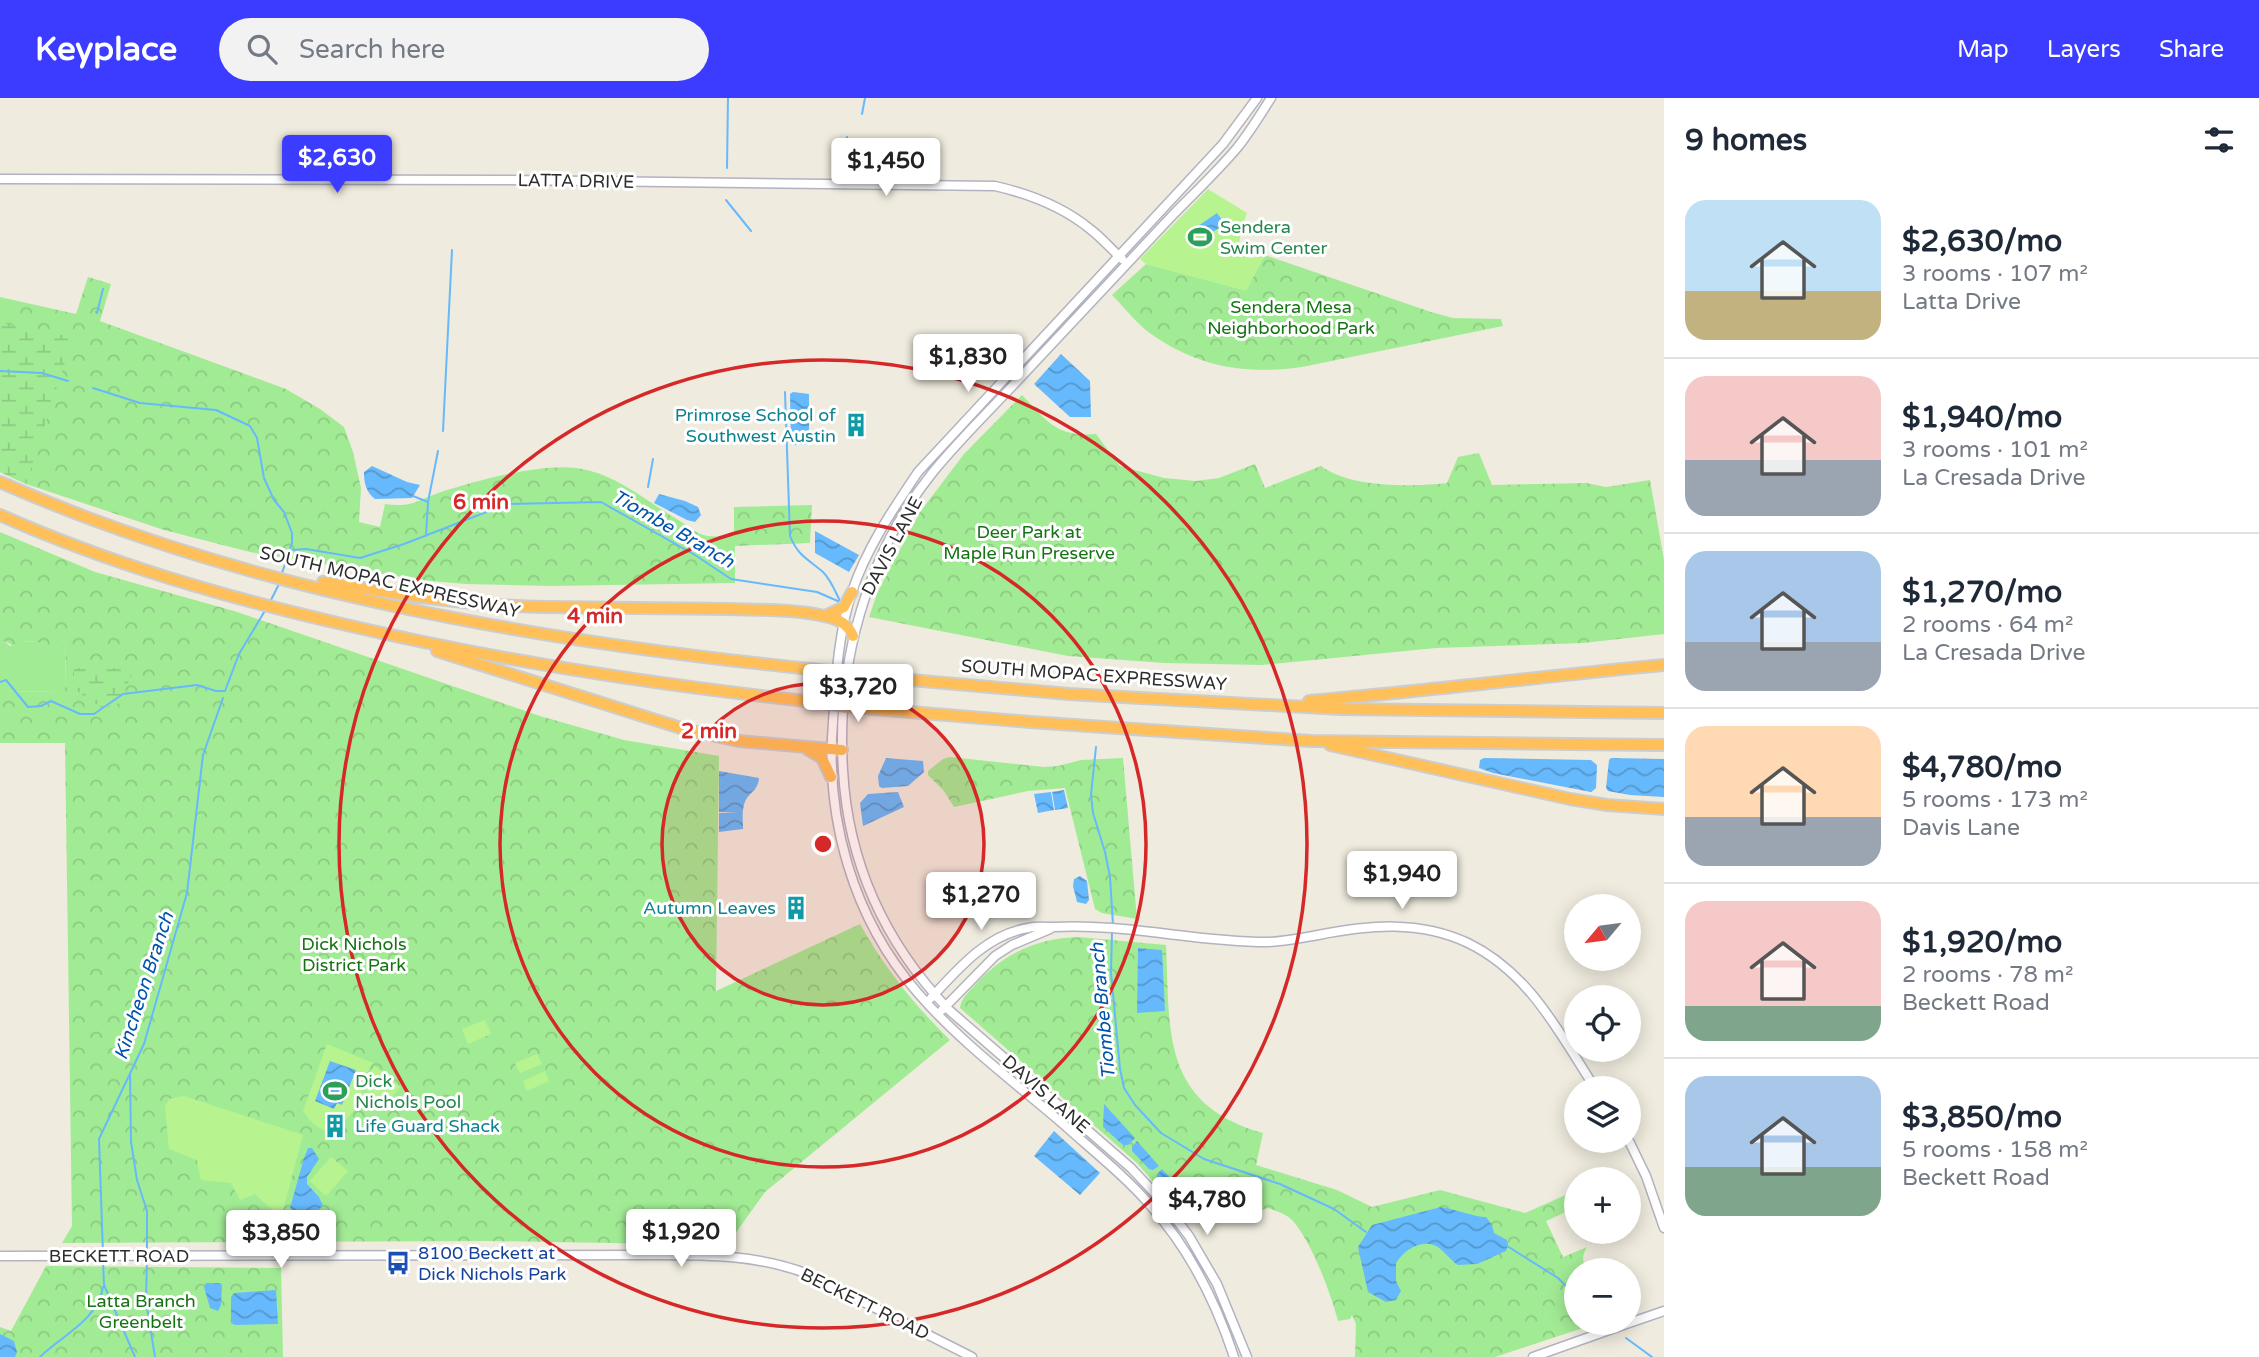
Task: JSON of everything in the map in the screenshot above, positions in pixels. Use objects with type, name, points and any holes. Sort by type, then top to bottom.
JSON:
[{"type":"highway","name":"SOUTH MOPAC EXPRESSWAY","points":[[0,482],[130,533],[257,571],[460,619],[599,643],[877,677],[1069,694],[1342,709],[1664,713]]},
{"type":"highway","points":[[0,515],[132,566],[244,600],[415,641],[605,676],[874,709],[1311,741],[1664,745]]},
{"type":"highway","points":[[314,583],[502,606],[761,610],[825,616],[845,624],[853,636]]},
{"type":"highway","points":[[825,616],[844,607],[852,592]]},
{"type":"highway","points":[[415,641],[431,650],[684,729],[739,741],[836,750]]},
{"type":"highway","points":[[1279,704],[1664,665]]},
{"type":"highway","points":[[1311,741],[1582,801],[1664,809]]},
{"type":"highway","points":[[805,747],[822,758],[831,777]]},
{"type":"street","name":"DAVIS LANE","points":[[1247,1357],[1217,1284],[1189,1236],[1163,1202],[1131,1168],[946,1006],[894,941],[872,897],[849,824],[836,750],[835,686],[852,592],[876,541],[918,472],[1223,144],[1257,98]]},
{"type":"street","name":"DAVIS LANE","points":[[1234,1357],[1201,1278],[1151,1206],[1115,1170],[938,1015],[899,969],[883,945],[861,900],[843,849],[831,777],[853,636],[863,601],[879,563],[904,516],[928,480],[1237,147],[1271,98]]},
{"type":"street","name":"LATTA DRIVE","points":[[0,179],[504,180],[995,186],[1021,192],[1055,206],[1089,228],[1127,264]]},
{"type":"street","points":[[918,472],[928,480]]},
{"type":"street","points":[[843,849],[850,849],[860,879],[872,897]]},
{"type":"street","points":[[926,1003],[965,962],[992,942],[1027,928],[1100,927],[1265,942],[1392,925],[1424,928],[1443,933],[1485,952],[1518,977],[1544,1009],[1587,1076]]},
{"type":"street","points":[[938,1015],[995,956],[1012,945],[1056,927]]},
{"type":"street","points":[[1635,1153],[1664,1228]]},
{"type":"street","name":"BECKETT ROAD","points":[[0,1256],[746,1257],[789,1266],[808,1274],[972,1357]]},
{"type":"street","points":[[1641,1319],[1664,1311]]},
{"type":"street","points":[[1533,1357],[1595,1335]]},
{"type":"green space","name":"Sendera Swim Center","points":[[1208,189],[1247,213],[1240,238],[1241,252],[1246,257],[1253,258],[1265,255],[1246,291],[1146,264],[1140,259]]},
{"type":"green space","name":"Sendera Mesa Neighborhood Park","points":[[1265,255],[1431,312],[1453,318],[1501,319],[1503,326],[1302,367],[1242,369],[1205,361],[1169,345],[1146,330],[1112,295],[1146,264],[1246,290]]},
{"type":"green space","points":[[88,277],[111,284],[100,321],[286,389],[344,427],[361,488],[359,522],[380,527],[385,504],[409,504],[490,478],[527,470],[561,467],[591,471],[618,482],[693,530],[708,536],[734,536],[734,507],[812,505],[810,543],[735,546],[735,583],[552,586],[465,584],[420,580],[250,552],[164,530],[26,484],[0,472],[0,297],[76,314]]},
{"type":"green space","points":[[0,323],[73,337],[26,484],[0,472]]},
{"type":"green space","name":"Deer Park at Maple Run Preserve","points":[[1022,395],[1054,426],[1071,433],[1096,434],[1120,466],[1164,478],[1196,481],[1219,478],[1255,464],[1265,488],[1321,466],[1333,473],[1364,482],[1399,485],[1447,483],[1458,457],[1479,453],[1492,485],[1586,483],[1606,487],[1650,480],[1664,560],[1664,634],[1583,643],[1436,648],[1262,665],[1164,663],[1068,656],[869,617],[878,591],[920,512],[964,454]]},
{"type":"green space","name":"Dick Nichols District Park","points":[[0,532],[95,572],[234,611],[540,716],[624,740],[719,756],[716,991],[860,924],[901,985],[950,1040],[765,1192],[727,1245],[487,1241],[62,1243],[72,1226],[65,743],[0,743],[0,692],[65,691],[66,639],[56,648],[52,661],[43,663],[39,662],[38,655],[44,645],[41,643],[29,641],[14,646],[4,641],[0,643]]},
{"type":"green space","points":[[66,638],[65,691],[0,692],[0,643],[4,641],[10,646],[39,641],[56,655],[56,648]]},
{"type":"green space","points":[[74,668],[135,668],[118,704],[102,708],[74,689]]},
{"type":"green space","points":[[950,757],[1044,767],[1081,760],[1123,758],[1137,919],[1102,913],[1095,909],[1065,788],[1028,791],[954,807],[944,791],[928,775],[928,771]]},
{"type":"green space","points":[[1064,938],[1166,945],[1168,1007],[1178,1061],[1189,1084],[1205,1104],[1230,1120],[1263,1133],[1256,1165],[1337,1190],[1372,1207],[1440,1190],[1525,1213],[1564,1196],[1564,1213],[1546,1221],[1563,1257],[1587,1247],[1583,1258],[1564,1258],[1564,1334],[1495,1357],[1355,1357],[1356,1324],[1352,1315],[1350,1319],[1338,1321],[1313,1254],[1292,1220],[1268,1208],[1251,1213],[1237,1210],[1234,1196],[1205,1188],[1187,1221],[1137,1163],[960,1008],[963,998],[975,985],[1009,956],[1035,944]]},
{"type":"green space","points":[[485,1020],[491,1034],[468,1044],[462,1029]]},
{"type":"green space","name":"Dick Nichols Pool","points":[[327,1044],[373,1063],[361,1081],[375,1066],[400,1087],[384,1106],[359,1084],[357,1087],[367,1096],[332,1135],[313,1124],[303,1111]]},
{"type":"green space","points":[[537,1054],[542,1064],[520,1073],[515,1063]]},
{"type":"green space","points":[[545,1071],[549,1081],[527,1091],[523,1081]]},
{"type":"green space","points":[[184,1096],[303,1135],[281,1218],[255,1194],[240,1200],[231,1183],[201,1180],[197,1160],[169,1149],[165,1107],[169,1099]]},
{"type":"green space","points":[[331,1157],[348,1171],[326,1196],[310,1181]]},
{"type":"green space","name":"Latta Branch Greenbelt","points":[[46,1266],[281,1268],[283,1357],[0,1357],[0,1327],[11,1331]]},
{"type":"water","points":[[1217,213],[1225,224],[1205,237],[1198,226]]},
{"type":"water","points":[[1061,354],[1090,381],[1091,417],[1070,417],[1034,384]]},
{"type":"water","points":[[790,394],[809,394],[809,445],[791,445]]},
{"type":"water","points":[[372,466],[420,485],[412,498],[375,499],[365,484],[364,476],[364,472]]},
{"type":"water","points":[[659,494],[698,507],[701,515],[695,522],[687,520],[654,503]]},
{"type":"water","points":[[815,531],[859,555],[849,572],[815,553]]},
{"type":"water","points":[[886,758],[923,761],[924,772],[908,786],[882,788],[879,786],[878,776]]},
{"type":"water","points":[[1611,758],[1664,759],[1664,797],[1608,791],[1606,788]]},
{"type":"water","points":[[1480,760],[1591,760],[1597,765],[1596,788],[1591,792],[1493,773],[1479,768]]},
{"type":"water","points":[[719,771],[759,778],[744,805],[743,829],[719,832],[719,813],[738,812],[719,812]]},
{"type":"water","points":[[1064,790],[1068,808],[1055,810],[1052,792]]},
{"type":"water","points":[[898,792],[904,807],[863,826],[860,803],[868,794]]},
{"type":"water","points":[[1051,792],[1054,810],[1038,813],[1034,794]]},
{"type":"water","points":[[1080,876],[1087,881],[1089,900],[1086,904],[1077,902],[1073,886],[1074,879]]},
{"type":"water","points":[[1138,948],[1162,950],[1165,1011],[1137,1013]]},
{"type":"water","points":[[330,1061],[356,1070],[342,1105],[337,1103],[334,1109],[315,1101]]},
{"type":"water","points":[[1104,1104],[1135,1138],[1128,1145],[1123,1145],[1103,1127]]},
{"type":"water","points":[[1054,1131],[1100,1173],[1080,1195],[1034,1156]]},
{"type":"water","points":[[1137,1141],[1159,1166],[1153,1170],[1149,1169],[1132,1151]]},
{"type":"water","points":[[308,1148],[312,1148],[319,1159],[307,1177],[307,1184],[323,1206],[303,1220],[290,1208]]},
{"type":"water","points":[[1162,1169],[1173,1181],[1197,1196],[1190,1209],[1183,1208],[1157,1179],[1157,1174]]},
{"type":"water","points":[[1206,1189],[1232,1196],[1235,1210],[1230,1211],[1224,1201],[1204,1197],[1224,1202],[1228,1212],[1195,1217],[1193,1213]]},
{"type":"water","points":[[1441,1207],[1486,1217],[1494,1233],[1507,1240],[1506,1251],[1477,1264],[1458,1265],[1436,1246],[1419,1245],[1408,1250],[1396,1263],[1396,1281],[1401,1291],[1396,1300],[1386,1302],[1368,1292],[1358,1247],[1372,1225]]},
{"type":"water","points":[[206,1283],[222,1285],[218,1311],[210,1308],[204,1287]]},
{"type":"water","points":[[276,1290],[278,1324],[231,1323],[231,1297],[234,1293]]},
{"type":"water","points":[[0,1334],[14,1341],[17,1352],[15,1357],[0,1357]]},
{"type":"waterway","points":[[727,168],[728,98]]},
{"type":"waterway","points":[[862,114],[865,98]]},
{"type":"waterway","points":[[847,137],[847,171]]},
{"type":"waterway","points":[[726,200],[751,231]]},
{"type":"waterway","points":[[443,431],[452,250]]},
{"type":"waterway","points":[[96,312],[103,289]]},
{"type":"waterway","name":"Kincheon Branch","points":[[0,371],[42,373],[68,381]]},
{"type":"waterway","name":"Kincheon Branch","points":[[93,388],[140,403],[216,410],[250,426],[257,438],[264,478],[274,500],[284,512],[292,533],[292,543],[282,573]]},
{"type":"waterway","points":[[785,392],[790,536],[800,553],[826,575],[840,601]]},
{"type":"waterway","points":[[426,536],[428,502],[438,451]]},
{"type":"waterway","points":[[648,487],[653,459]]},
{"type":"waterway","points":[[413,496],[428,502]]},
{"type":"waterway","name":"Tiombe Branch","points":[[291,550],[306,549],[360,558],[507,504],[601,502],[695,555],[731,579],[817,592],[840,602]]},
{"type":"waterway","name":"Kincheon Branch","points":[[270,602],[280,582]]},
{"type":"waterway","points":[[0,682],[6,680],[28,707],[41,706],[51,701],[80,714],[94,714],[123,694],[197,685],[225,691],[239,654],[266,609]]},
{"type":"waterway","name":"Kincheon Branch","points":[[103,1254],[99,1139],[144,1044],[187,893],[203,755],[223,698]]},
{"type":"waterway","name":"Tiombe Branch","points":[[1096,747],[1091,795],[1093,813],[1110,877],[1113,925]]},
{"type":"waterway","name":"Tiombe Branch","points":[[1112,931],[1111,972],[1120,1069],[1124,1088],[1135,1105],[1161,1133],[1204,1159],[1280,1184],[1334,1209],[1366,1232]]},
{"type":"waterway","points":[[130,1074],[131,1142],[137,1180],[147,1211],[147,1252]]},
{"type":"waterway","name":"Tiombe Branch","points":[[1507,1246],[1564,1284]]},
{"type":"waterway","points":[[147,1257],[146,1301],[155,1357]]},
{"type":"waterway","name":"Kincheon Branch","points":[[103,1259],[104,1285],[135,1357]]},
{"type":"waterway","points":[[40,1357],[78,1327],[94,1309],[103,1287]]},
{"type":"waterway","name":"Tiombe Branch","points":[[1626,1338],[1652,1357]]},
{"type":"place","name":"Sendera Swim Center","points":[[1200,237]]},
{"type":"place","name":"Primrose School of Southwest Austin","points":[[856,425]]},
{"type":"place","name":"Autumn Leaves","points":[[796,908]]},
{"type":"place","name":"Dick Nichols Pool","points":[[335,1091]]},
{"type":"place","name":"Life Guard Shack","points":[[335,1126]]},
{"type":"place","name":"8100 Beckett at Dick Nichols Park","points":[[398,1263]]}]
